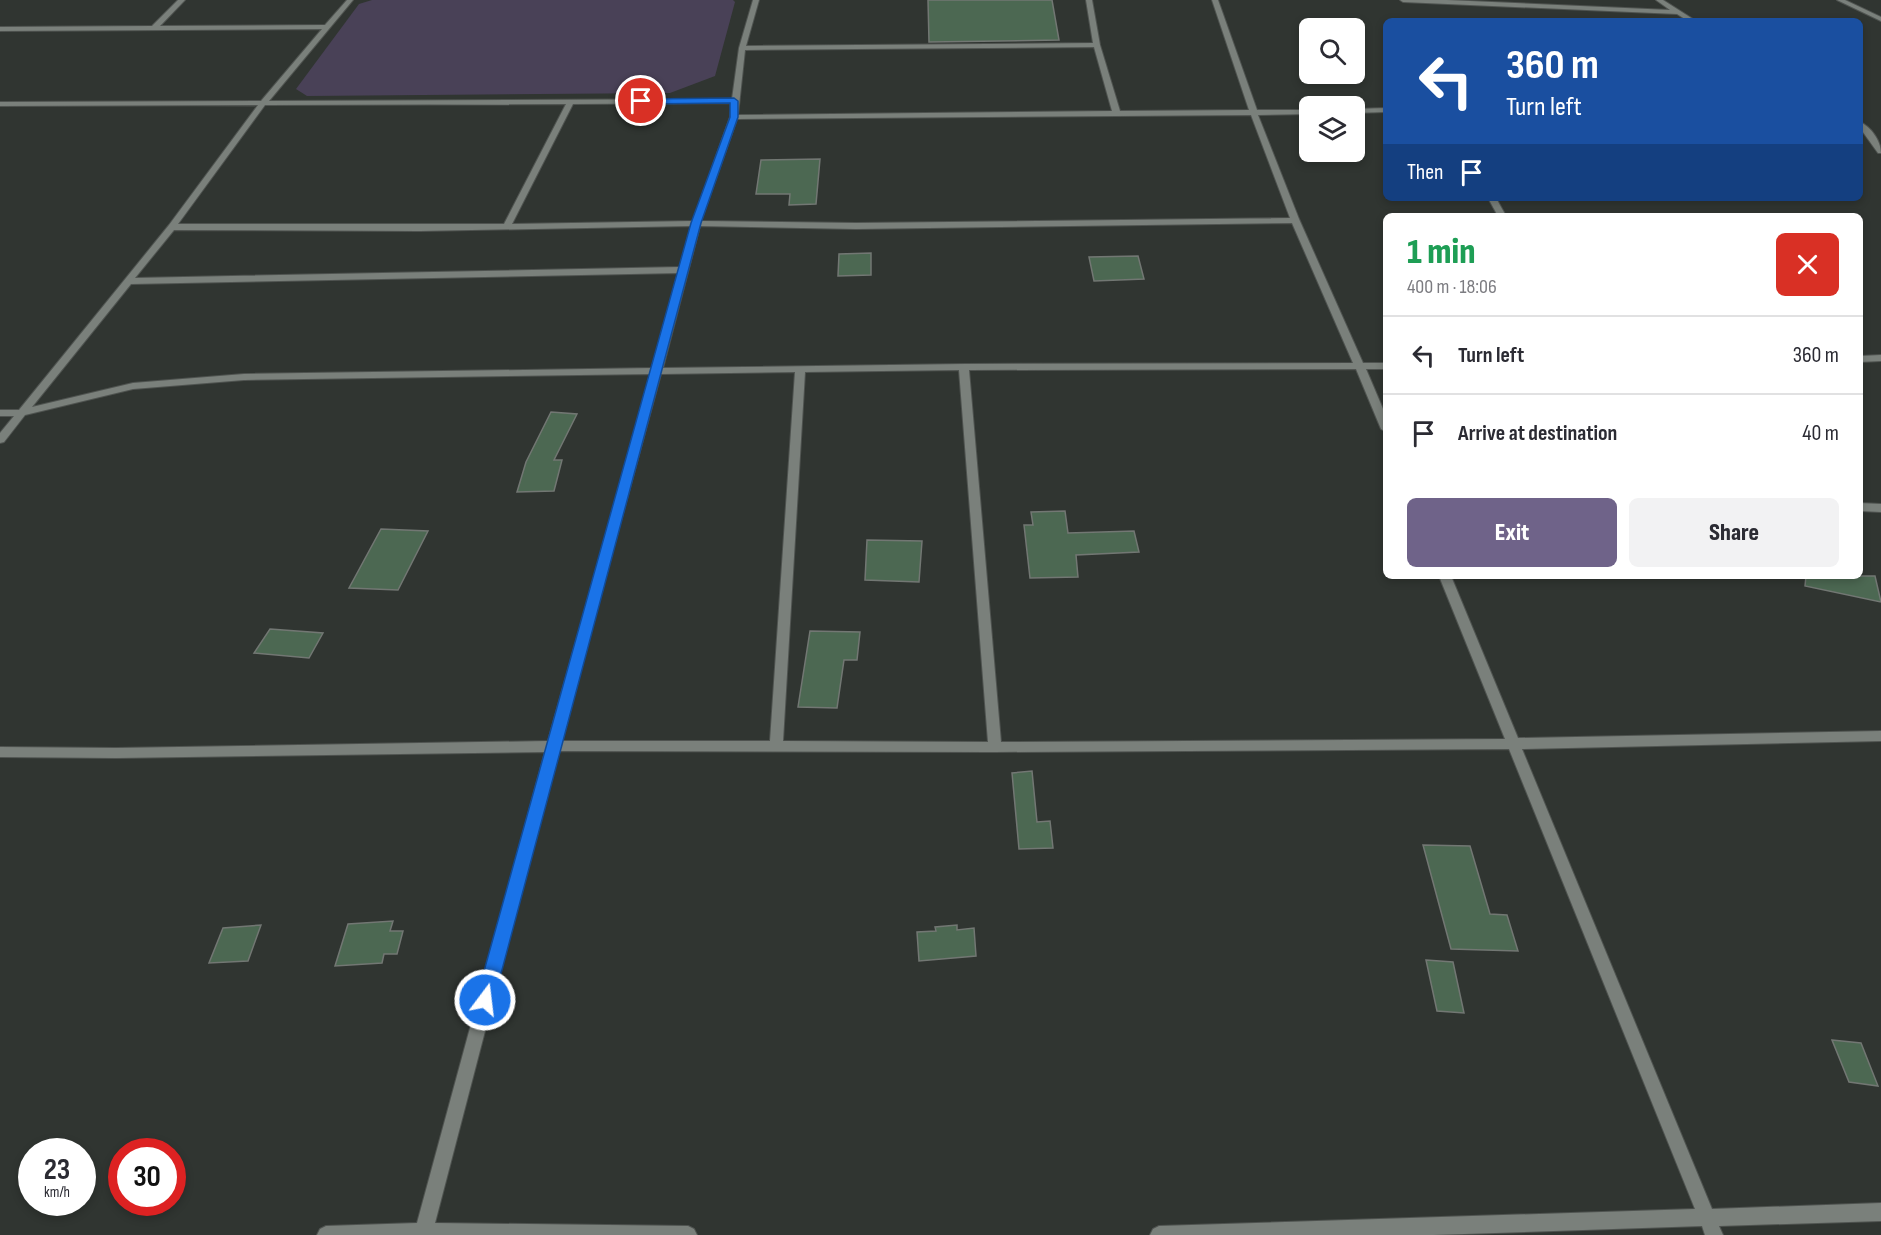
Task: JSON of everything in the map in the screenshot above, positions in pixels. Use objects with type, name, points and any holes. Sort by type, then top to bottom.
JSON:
[{"type":"street","points":[[153,29],[182,0]]},
{"type":"street","points":[[0,440],[172,228],[263,103],[350,0]]},
{"type":"street","points":[[423,1233],[696,223],[734,117],[734,101],[742,48],[756,0]]},
{"type":"street","points":[[1089,0],[1097,45],[1116,112]]},
{"type":"street","points":[[1215,0],[1253,113],[1295,220],[1361,366],[1383,421]]},
{"type":"street","points":[[1402,0],[1678,12]]},
{"type":"street","points":[[1659,0],[1688,18]]},
{"type":"street","points":[[1840,0],[1881,19]]},
{"type":"street","points":[[0,29],[326,27]]},
{"type":"street","points":[[742,48],[1097,45]]},
{"type":"street","points":[[507,226],[571,101]]},
{"type":"street","points":[[0,104],[734,101]]},
{"type":"street","points":[[1365,111],[1383,110]]},
{"type":"street","points":[[734,117],[1299,112]]},
{"type":"street","points":[[1863,126],[1881,151]]},
{"type":"street","points":[[172,228],[696,223],[856,226],[1295,220]]},
{"type":"street","points":[[129,281],[683,270]]},
{"type":"street","points":[[1863,358],[1881,358]]},
{"type":"street","points":[[0,413],[22,413],[133,386],[244,377],[964,367],[1383,366]]},
{"type":"street","points":[[964,367],[995,747]]},
{"type":"street","points":[[776,745],[800,371]]},
{"type":"street","points":[[1863,507],[1881,508]]},
{"type":"street","points":[[1445,579],[1714,1235]]},
{"type":"street","points":[[0,752],[116,753],[553,746],[995,747],[1511,744],[1881,736]]},
{"type":"street","points":[[1159,1235],[1881,1212]]},
{"type":"street","points":[[326,1235],[423,1233],[688,1235]]},
{"type":"shaded area","points":[[372,0],[733,0],[735,2],[715,76],[670,93],[307,96],[296,89],[359,4]]},
{"type":"building","points":[[928,0],[1052,0],[1059,40],[929,42]]},
{"type":"building","points":[[820,159],[816,204],[789,205],[790,194],[756,194],[761,160]]},
{"type":"building","points":[[871,253],[871,275],[838,276],[839,254]]},
{"type":"building","points":[[1138,256],[1144,279],[1094,281],[1089,257]]},
{"type":"building","points":[[551,412],[577,414],[554,460],[562,460],[554,491],[517,492],[526,462]]},
{"type":"building","points":[[1065,511],[1068,533],[1134,531],[1139,552],[1076,555],[1078,577],[1030,578],[1024,525],[1033,525],[1031,512]]},
{"type":"building","points":[[381,529],[428,531],[398,590],[349,588]]},
{"type":"building","points":[[867,540],[922,541],[919,582],[865,580]]},
{"type":"building","points":[[1863,576],[1875,576],[1881,602],[1805,586],[1806,579],[1863,579]]},
{"type":"building","points":[[270,629],[323,633],[309,658],[254,653]]},
{"type":"building","points":[[810,631],[860,632],[857,660],[844,660],[837,708],[798,707]]},
{"type":"building","points":[[1032,771],[1037,822],[1050,821],[1053,848],[1019,849],[1012,773]]},
{"type":"building","points":[[1423,845],[1470,846],[1490,914],[1507,915],[1518,951],[1451,949]]},
{"type":"building","points":[[393,921],[390,931],[403,931],[397,954],[384,954],[382,963],[335,966],[348,924]]},
{"type":"building","points":[[261,925],[248,961],[209,963],[223,928]]},
{"type":"building","points":[[957,925],[957,930],[974,928],[976,956],[919,961],[917,932],[936,931],[935,927]]},
{"type":"building","points":[[1426,960],[1453,962],[1464,1013],[1437,1011]]},
{"type":"building","points":[[1832,1040],[1861,1043],[1878,1086],[1849,1082]]},
{"type":"route","points":[[485,1000],[696,223],[734,117],[734,101],[641,101]]}]
